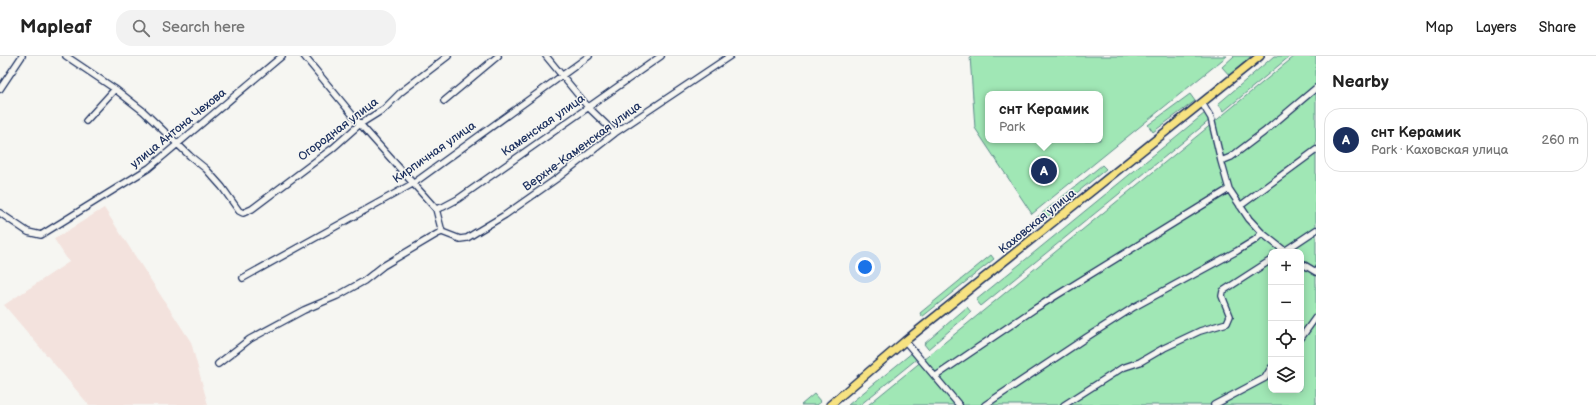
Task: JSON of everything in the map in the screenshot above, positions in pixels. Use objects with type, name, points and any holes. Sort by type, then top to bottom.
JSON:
[{"type":"main road","name":"Каховская улица","points":[[830,405],[905,341],[1260,56]]},
{"type":"street","points":[[0,89],[22,56]]},
{"type":"street","points":[[66,56],[115,89],[143,111],[178,144]]},
{"type":"street","name":"улица Антона Чехова","points":[[0,213],[28,232],[42,235],[133,180],[155,164],[282,56]]},
{"type":"street","points":[[218,364],[250,339],[304,310],[338,295],[364,281],[390,262],[442,232],[436,208],[360,124],[304,56]]},
{"type":"street","name":"Огородная улица","points":[[178,144],[210,173],[243,213],[252,209],[333,148],[360,124],[384,109],[401,92],[448,56]]},
{"type":"street","points":[[444,101],[498,56]]},
{"type":"street","points":[[546,56],[588,107],[615,133]]},
{"type":"street","name":"Кирпичная улица","points":[[243,278],[414,183],[589,56]]},
{"type":"street","name":"Каменская улица","points":[[436,208],[443,207],[458,199],[661,56]]},
{"type":"street","name":"Верхне-Каменская улица","points":[[442,232],[460,238],[467,238],[505,215],[559,177],[615,133],[730,56]]},
{"type":"street","points":[[1221,161],[1231,157],[1242,149],[1316,88]]},
{"type":"street","points":[[86,121],[115,89]]},
{"type":"street","points":[[1202,103],[1211,118],[1229,189],[1249,219],[1281,249]]},
{"type":"street","points":[[1240,206],[1316,150]]},
{"type":"street","points":[[936,376],[974,348],[1036,308],[1229,189]]},
{"type":"street","points":[[1288,249],[1316,230]]},
{"type":"street","points":[[986,405],[1086,336],[1134,307],[1237,251],[1255,240],[1262,233]]},
{"type":"street","points":[[1064,405],[1122,368],[1140,362],[1164,348],[1200,331],[1227,323],[1230,316],[1222,296],[1223,291],[1268,262]]},
{"type":"street","points":[[1304,265],[1316,272]]},
{"type":"street","points":[[1304,334],[1316,317]]},
{"type":"street","points":[[905,341],[958,404]]},
{"type":"street","points":[[1214,405],[1265,378],[1268,373]]},
{"type":"shaded area","points":[[104,208],[191,342],[208,405],[89,405],[4,305],[69,262],[54,239]]},
{"type":"green space","points":[[970,56],[1227,56],[1032,214],[975,128]]},
{"type":"green space","points":[[1234,56],[1251,56],[1230,76],[1222,67]]},
{"type":"green space","points":[[1274,56],[1290,56],[1224,111],[1218,104]]},
{"type":"green space","points":[[1295,56],[1316,56],[1316,405],[868,405]]},
{"type":"green space","points":[[1190,94],[1195,101],[1153,132],[1148,125]]},
{"type":"green space","points":[[1205,113],[1210,120],[981,306],[976,300]]},
{"type":"green space","points":[[1102,165],[1106,169],[1024,236],[1020,231]]},
{"type":"green space","points":[[991,255],[994,259],[922,317],[920,313]]},
{"type":"green space","points":[[967,307],[971,312],[928,349],[924,344]]},
{"type":"green space","points":[[913,352],[918,358],[860,405],[848,405]]},
{"type":"green space","points":[[814,394],[821,402],[817,405],[801,405]]},
{"type":"place","name":"снт Керамик","points":[[1044,171]]}]
